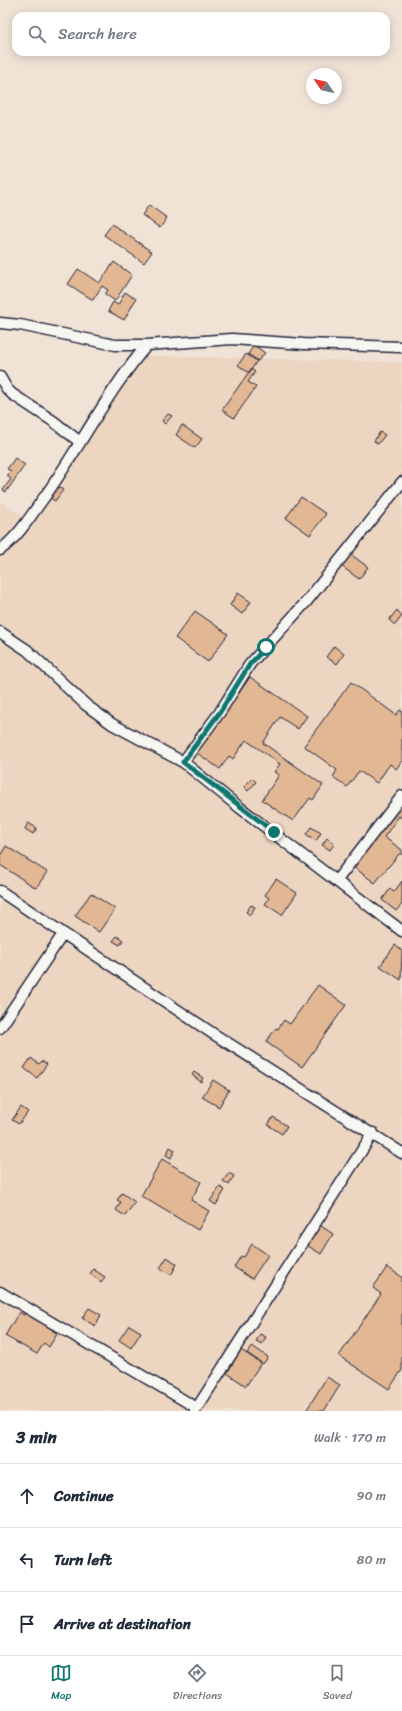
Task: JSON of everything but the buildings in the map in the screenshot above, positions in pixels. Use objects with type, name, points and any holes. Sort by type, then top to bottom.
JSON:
[{"type":"street","points":[[0,323],[20,325],[115,345],[147,345],[232,339],[304,344],[402,347]]},
{"type":"street","points":[[0,550],[20,532],[120,380],[147,345]]},
{"type":"street","points":[[0,377],[7,389],[12,394],[53,421],[80,442]]},
{"type":"street","points":[[183,762],[220,712],[250,664],[307,601],[402,482]]},
{"type":"street","points":[[0,632],[27,650],[86,705],[112,724],[183,762],[239,807],[337,880],[402,931]]},
{"type":"street","points":[[337,880],[402,796]]},
{"type":"street","points":[[0,891],[212,1032],[373,1133],[402,1153]]},
{"type":"street","points":[[0,1028],[63,934]]},
{"type":"street","points":[[0,1292],[196,1409],[373,1133]]},
{"type":"shaded area","points":[[131,355],[402,362],[402,1411],[0,1411],[0,502],[26,518]]},
{"type":"route","points":[[266,647],[250,664],[220,712],[183,762],[239,807],[274,832]]}]
